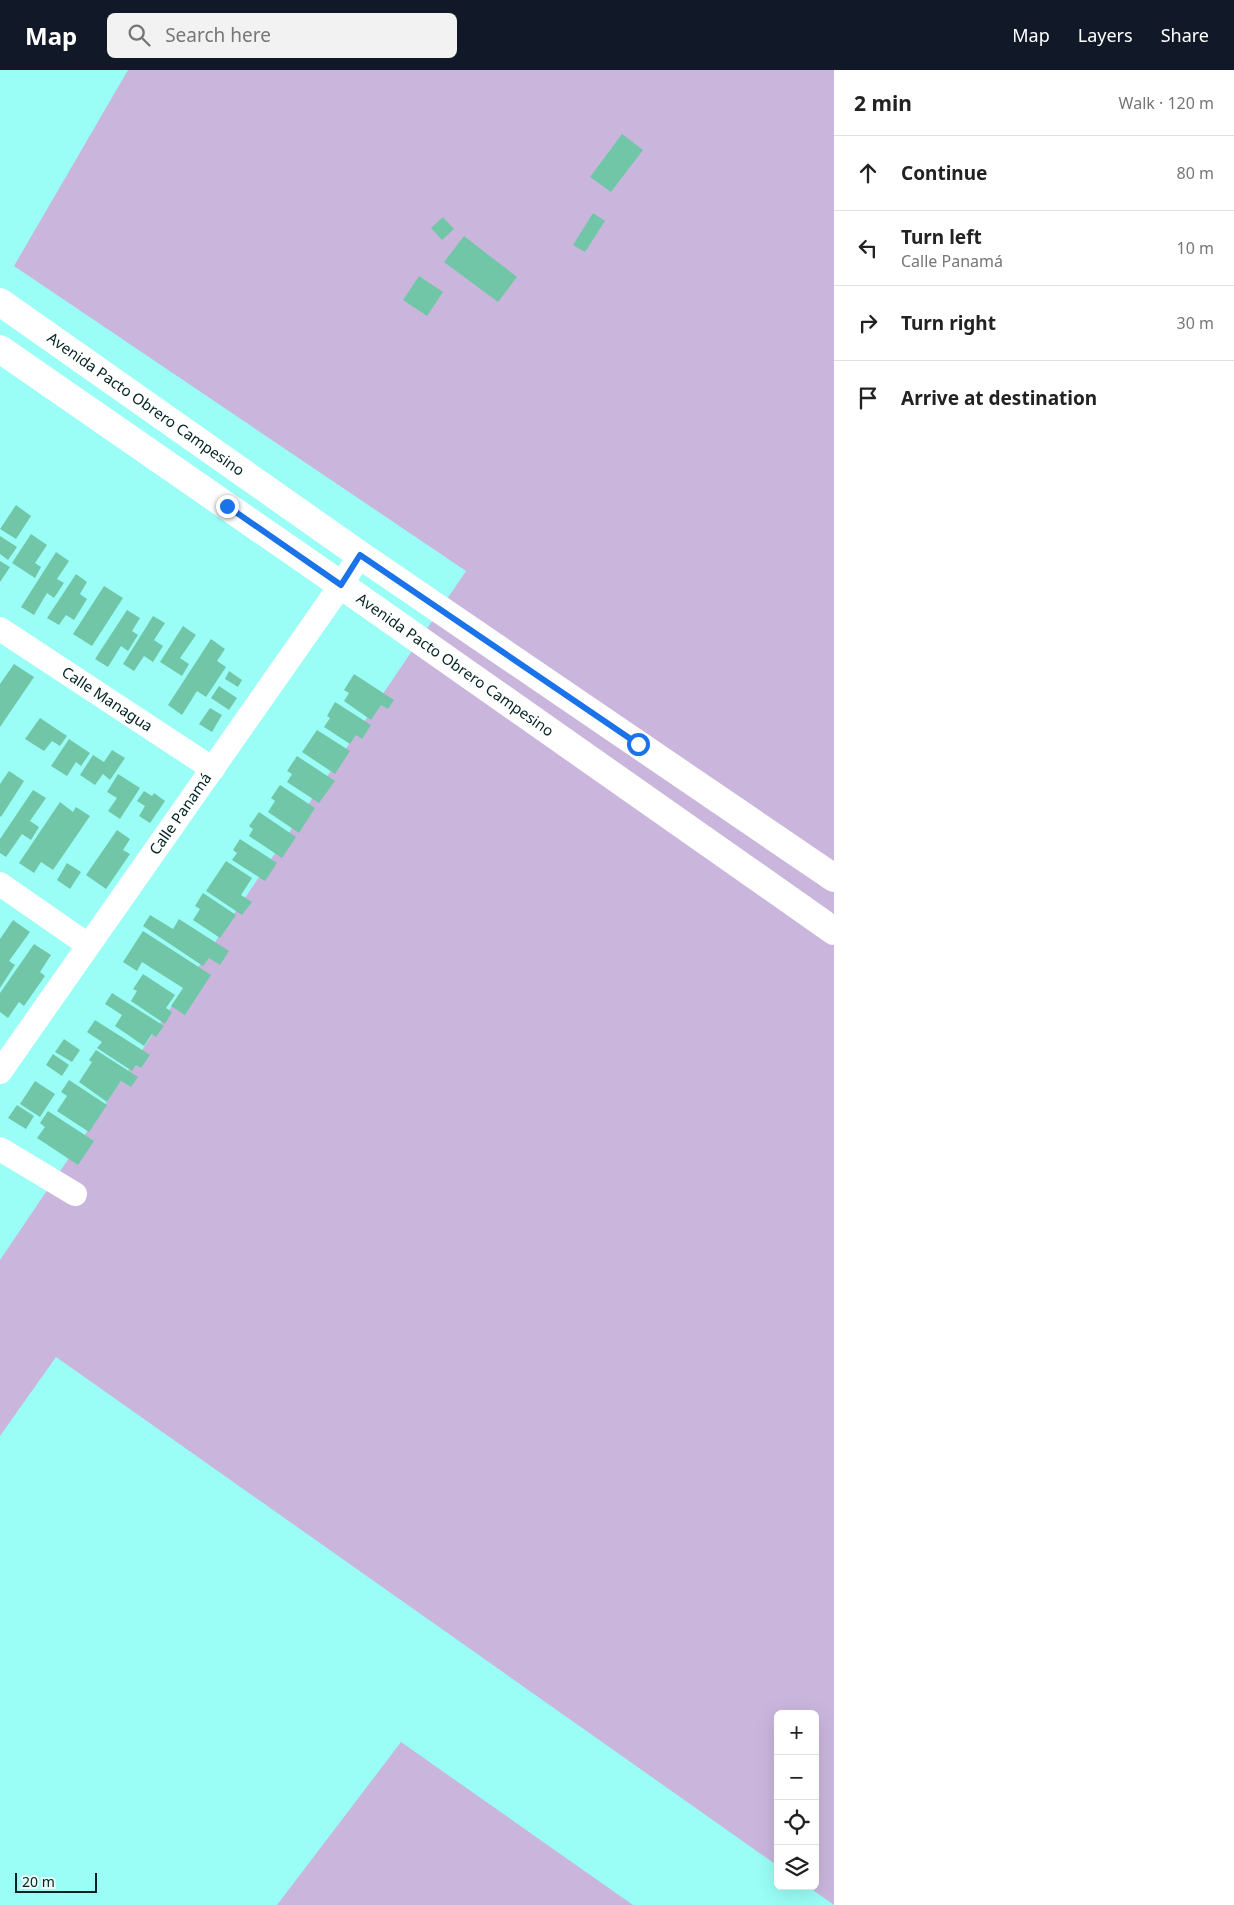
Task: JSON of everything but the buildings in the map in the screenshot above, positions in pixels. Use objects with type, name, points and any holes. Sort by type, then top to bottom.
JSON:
[{"type":"street","name":"Avenida Pacto Obrero Campesino","points":[[0,302],[360,555],[834,878]]},
{"type":"street","name":"Avenida Pacto Obrero Campesino","points":[[0,349],[834,930]]},
{"type":"street","name":"Calle Panamá","points":[[0,1072],[341,585],[360,555]]},
{"type":"street","name":"Calle Managua","points":[[0,629],[212,769]]},
{"type":"street","points":[[0,884],[88,945]]},
{"type":"street","points":[[0,1149],[75,1194]]},
{"type":"shaded area","points":[[128,70],[834,70],[834,1905],[813,1890],[819,1890],[819,1710],[774,1710],[774,1863],[56,1357],[0,1436],[0,1260],[466,571],[14,266]]},
{"type":"shaded area","points":[[401,1742],[633,1905],[277,1905]]},
{"type":"route","points":[[227,506],[341,585],[360,555],[638,744]]}]
